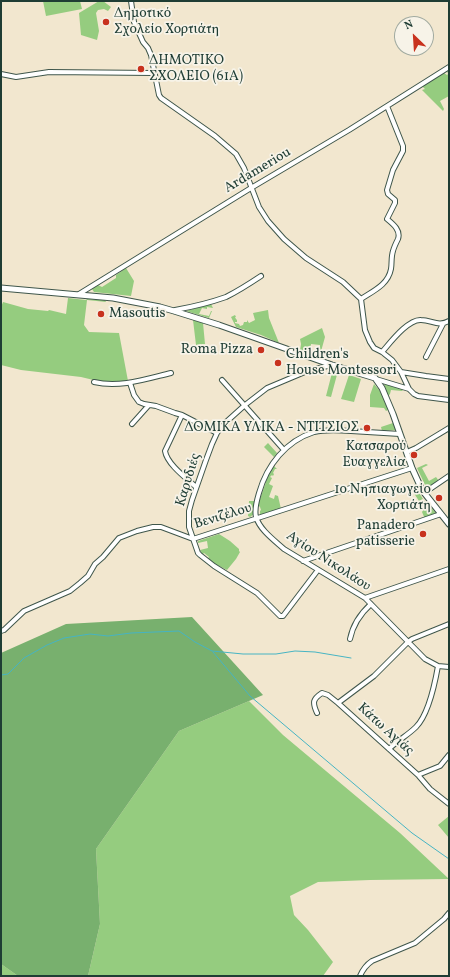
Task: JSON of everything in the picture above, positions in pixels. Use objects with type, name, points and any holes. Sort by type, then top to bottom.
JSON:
[{"type":"street","points":[[131,1],[130,3],[134,22],[151,55],[154,74],[161,98],[215,136],[233,151],[239,159],[259,207],[268,221],[284,239],[306,258],[343,282],[361,299],[365,330],[370,342],[374,348],[392,360],[401,372],[409,389],[418,396],[449,400]]},
{"type":"street","name":"Ardameriou","points":[[79,294],[251,188],[349,130],[449,67]]},
{"type":"street","points":[[1,74],[16,77],[49,72],[154,74]]},
{"type":"street","points":[[361,299],[382,286],[385,282],[391,271],[392,251],[399,235],[395,226],[387,219],[395,200],[388,194],[387,190],[393,170],[403,151],[403,146],[387,106]]},
{"type":"street","points":[[174,311],[211,302],[226,296],[239,290],[261,276]]},
{"type":"street","points":[[1,288],[79,294],[127,300],[174,311],[219,325],[332,365],[409,389]]},
{"type":"street","points":[[382,352],[412,322],[421,320],[443,324],[449,321]]},
{"type":"street","points":[[426,357],[443,324]]},
{"type":"street","name":"Καρυδιές","points":[[318,570],[283,616],[280,616],[257,593],[214,566],[200,555],[189,527],[189,511],[212,444],[217,433],[225,423],[266,388],[305,372],[332,365]]},
{"type":"street","points":[[401,372],[449,379]]},
{"type":"street","points":[[94,382],[105,385],[130,383],[171,373]]},
{"type":"street","points":[[375,378],[382,388],[394,414],[412,468],[424,493],[449,524]]},
{"type":"street","points":[[222,380],[284,450]]},
{"type":"street","points":[[130,383],[134,395],[139,402],[182,415],[217,433]]},
{"type":"street","points":[[132,424],[149,405]]},
{"type":"street","points":[[182,415],[166,447],[165,454],[168,461],[196,487]]},
{"type":"street","points":[[407,452],[449,428]]},
{"type":"street","points":[[256,518],[256,508],[265,476],[284,450],[301,437],[322,430],[400,434]]},
{"type":"street","name":"Βενιζέλου","points":[[1,631],[4,630],[24,611],[70,591],[88,576],[95,564],[103,557],[118,538],[137,530],[160,527],[193,539],[412,468]]},
{"type":"street","points":[[424,493],[449,476]]},
{"type":"street","points":[[303,561],[440,514]]},
{"type":"street","name":"Αγίου Νικολάου","points":[[256,518],[273,540],[284,549],[365,598],[425,659],[438,666],[449,667]]},
{"type":"street","points":[[365,598],[449,569]]},
{"type":"street","points":[[350,639],[352,630],[360,614],[371,604]]},
{"type":"street","points":[[338,702],[374,676],[412,639],[449,624]]},
{"type":"street","points":[[389,749],[416,727],[422,719],[432,695],[438,666]]},
{"type":"street","name":"Κάτω Αγιάς","points":[[317,713],[314,706],[314,700],[322,692],[338,702],[418,775],[430,789],[449,804]]},
{"type":"street","points":[[418,775],[440,766],[449,755]]},
{"type":"street","points":[[360,976],[367,965],[372,961],[415,943],[449,913]]},
{"type":"green space","points":[[43,1],[80,1],[82,9],[46,16]]},
{"type":"green space","points":[[99,1],[103,1],[111,7],[108,11],[104,9],[98,10],[96,13],[99,31],[97,40],[81,35],[79,13]]},
{"type":"green space","points":[[449,69],[449,96],[440,101],[444,109],[443,111],[422,90],[425,89],[422,86],[443,73],[447,75],[447,71]]},
{"type":"green space","points":[[126,268],[134,281],[131,296],[94,292],[92,289],[93,288],[98,285],[102,287],[116,278],[116,275]]},
{"type":"green space","points":[[68,298],[105,300],[106,302],[87,300],[84,325],[89,332],[119,333],[128,381],[106,383],[81,377],[21,370],[1,365],[1,307],[3,302],[28,309],[49,310],[66,314]]},
{"type":"green space","points":[[211,304],[213,308],[202,308],[199,314],[209,316],[212,311],[209,318],[186,311]]},
{"type":"green space","points":[[268,310],[269,318],[279,343],[261,335],[236,327],[231,317],[235,315],[237,322],[235,323],[239,324],[240,326],[243,325],[244,322],[247,322],[247,320],[249,323],[255,320],[253,313]]},
{"type":"green space","points":[[193,320],[203,323],[205,344],[196,345]]},
{"type":"green space","points":[[322,328],[325,337],[320,355],[320,345],[311,344],[311,355],[300,351],[300,339]]},
{"type":"green space","points":[[333,369],[338,371],[331,397],[326,396]]},
{"type":"green space","points":[[349,375],[361,379],[354,402],[341,399]]},
{"type":"green space","points":[[374,384],[380,391],[388,410],[386,411],[384,408],[370,407],[370,395]]},
{"type":"green space","points":[[384,384],[404,389],[402,391],[391,390],[388,396]]},
{"type":"green space","points":[[393,423],[396,430],[382,431],[381,427]]},
{"type":"green space","points":[[268,443],[277,453],[274,457],[264,447]]},
{"type":"green space","points":[[426,464],[428,465],[422,468],[429,481],[436,477],[439,481],[427,489],[417,468]]},
{"type":"green space","points":[[274,466],[277,469],[275,469],[273,476],[272,475],[270,477],[272,478],[269,484],[273,486],[269,497],[274,499],[275,495],[278,496],[281,509],[262,515],[260,514],[261,510],[259,502],[268,476]]},
{"type":"green space","points":[[416,484],[423,499],[419,501],[410,487]]},
{"type":"green space","points":[[249,501],[254,501],[254,514],[250,517],[248,516]]},
{"type":"green space","points":[[425,501],[436,513],[425,519],[422,512],[424,509],[420,503]]},
{"type":"green space","points":[[219,534],[230,541],[239,549],[240,552],[227,570],[207,560],[209,557],[204,553],[202,555],[200,550],[208,548],[207,541],[198,543],[198,541]]},
{"type":"green space","points":[[192,617],[263,695],[179,731],[96,849],[100,924],[88,976],[18,976],[1,964],[1,653],[66,624]]},
{"type":"green space","points":[[249,701],[283,735],[400,833],[449,879],[318,882],[290,896],[294,915],[333,962],[323,976],[88,976],[100,924],[96,849],[179,731]]},
{"type":"green space","points":[[449,816],[449,838],[438,825]]},
{"type":"green space","points":[[1,964],[18,976],[1,976]]},
{"type":"waterway","points":[[1,675],[8,674],[24,658],[47,645],[64,638],[90,634],[108,636],[131,633],[179,631],[212,651],[243,654],[276,654],[295,651],[315,652],[351,658]]},
{"type":"waterway","points":[[213,652],[250,696],[412,833],[449,859]]},
{"type":"place","name":"Δημοτικό Σχολείο Χορτιάτη","points":[[106,22]]},
{"type":"place","name":"ΔΗΜΟΤΙΚΟ ΣΧΟΛΕΙΟ (61Α)","points":[[141,69]]},
{"type":"place","name":"Masoutis","points":[[101,314]]},
{"type":"place","name":"Roma Pizza","points":[[261,350]]},
{"type":"place","name":"Children's House Montessori","points":[[278,363]]},
{"type":"place","name":"ΔΟΜΙΚΑ ΥΛΙΚΑ - ΝΤΙΤΣΙΟΣ","points":[[367,428]]},
{"type":"place","name":"Κατσαρού Ευαγγελία","points":[[414,455]]},
{"type":"place","name":"1ο Νηπιαγωγείο Χορτιάτη","points":[[439,498]]},
{"type":"place","name":"Panadero patisserie","points":[[423,534]]}]
